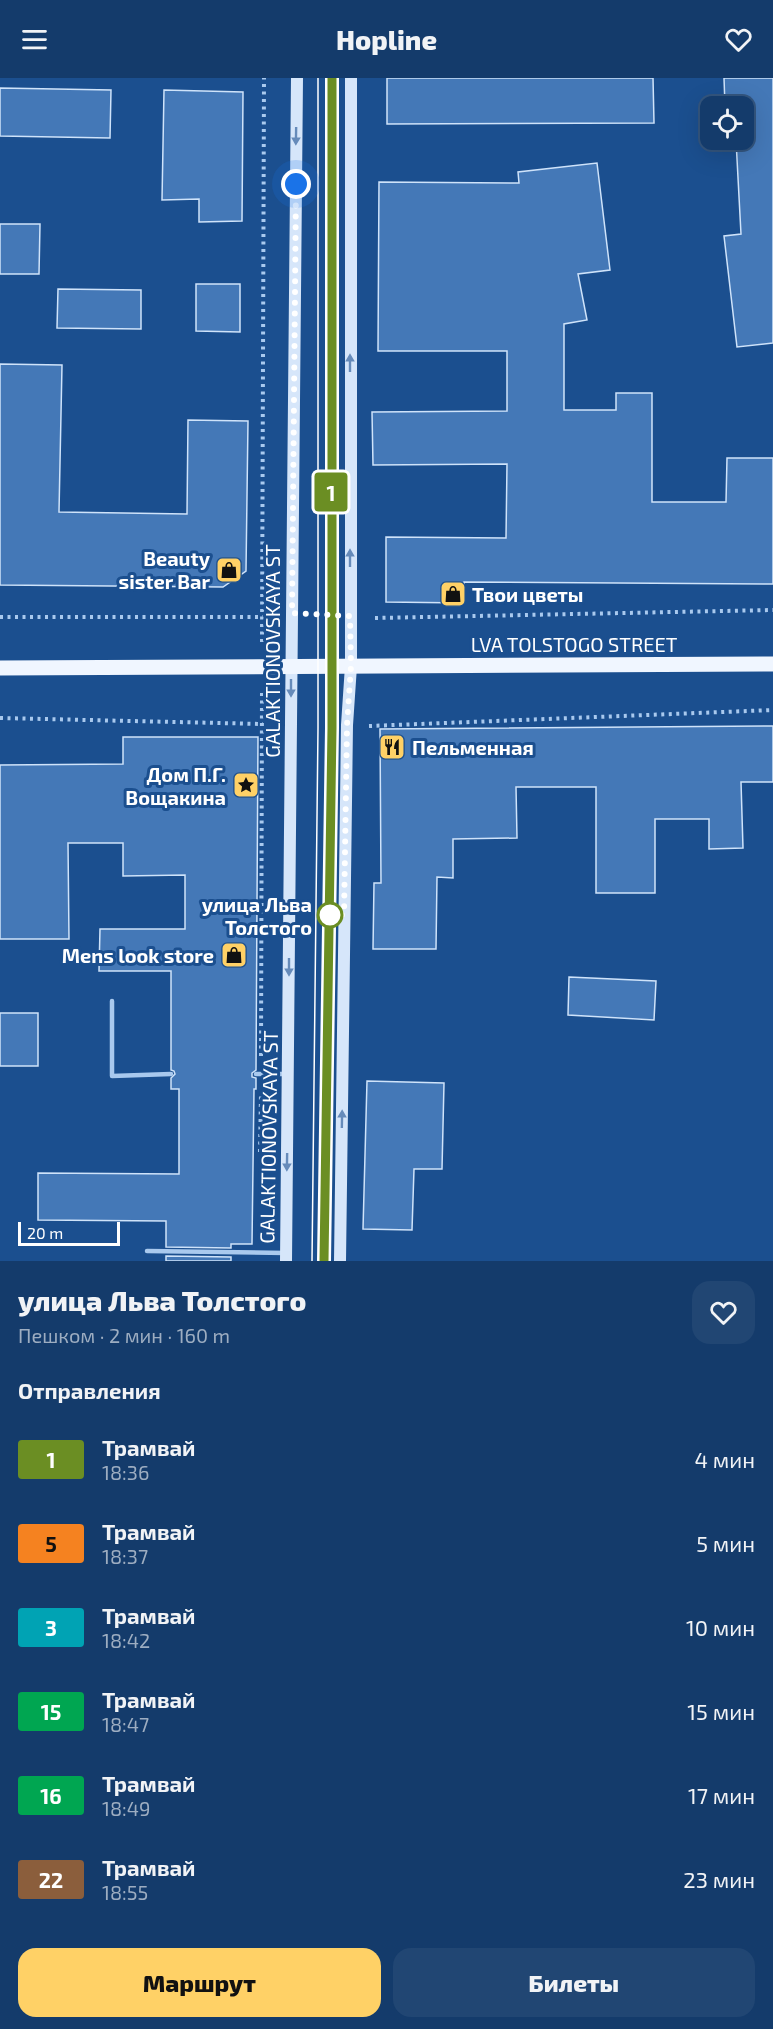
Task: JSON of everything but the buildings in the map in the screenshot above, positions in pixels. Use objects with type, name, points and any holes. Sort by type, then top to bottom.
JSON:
[{"type":"main road","name":"GALAKTIONOVSKAYA ST","points":[[286,1257],[297,78]]},
{"type":"main road","points":[[340,1261],[347,725],[351,666],[351,78]]},
{"type":"main road","name":"LVA TOLSTOGO STREET","points":[[351,666],[773,664]]},
{"type":"main road","points":[[0,668],[351,666]]},
{"type":"lane","points":[[112,1000],[112,1076],[171,1074]]},
{"type":"lane","points":[[256,1074],[288,1074]]},
{"type":"lane","points":[[147,1251],[286,1257]]},
{"type":"path","points":[[350,616],[382,618],[773,610]]},
{"type":"path","points":[[0,617],[262,617],[292,613]]},
{"type":"path","points":[[347,725],[773,710]]},
{"type":"path","points":[[0,718],[262,724],[291,729]]},
{"type":"tram line","points":[[312,1261],[318,728],[318,78]]},
{"type":"tram line","points":[[324,1261],[332,728],[332,78]]},
{"type":"tram line","name":"1","points":[[324,1261],[332,728],[332,78]]},
{"type":"place","name":"Beauty sister Bar","points":[[229,570]]},
{"type":"place","name":"Твои цветы","points":[[453,594]]},
{"type":"place","name":"Пельменная","points":[[392,747]]},
{"type":"place","name":"Дом П.Г. Вощакина","points":[[246,785]]},
{"type":"place","name":"улица Льва Толстого","points":[[330,915]]},
{"type":"place","name":"Mens look store","points":[[234,955]]},
{"type":"route","points":[[296,184],[292,613],[350,616],[351,666],[347,725],[344,915],[330,915]]}]
